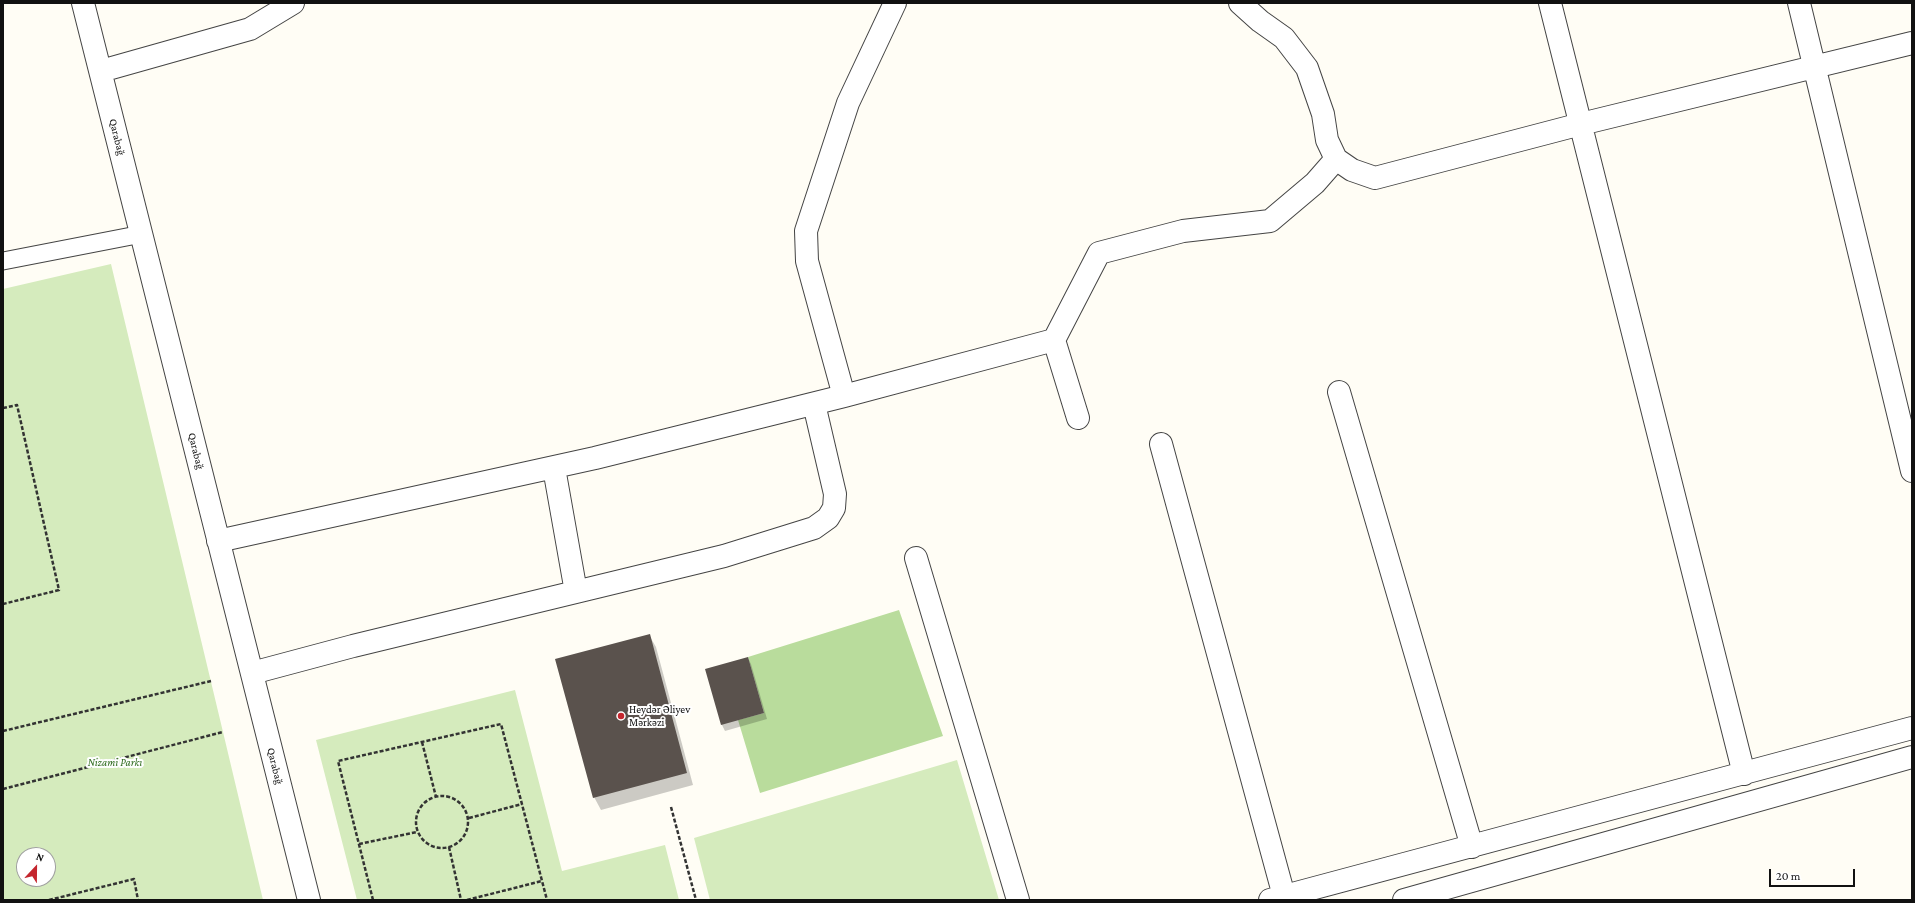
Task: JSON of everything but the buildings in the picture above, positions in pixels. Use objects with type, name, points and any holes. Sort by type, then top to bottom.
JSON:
[{"type":"street","name":"Qarabağ","points":[[83,3],[309,900]]},
{"type":"street","points":[[101,71],[250,29],[293,3]]},
{"type":"street","points":[[844,396],[808,261],[806,231],[848,103],[895,3]]},
{"type":"street","points":[[1240,3],[1260,21],[1284,38],[1307,68],[1323,114],[1327,140],[1336,159],[1352,170],[1375,178],[1581,124],[1912,43]]},
{"type":"street","points":[[1550,3],[1744,774]]},
{"type":"street","points":[[1799,3],[1912,471]]},
{"type":"street","points":[[1078,418],[1054,340],[1099,253],[1183,232],[1270,220],[1315,183],[1336,159]]},
{"type":"street","points":[[218,541],[554,468],[814,404],[1054,340]]},
{"type":"street","points":[[1339,392],[1472,847]]},
{"type":"street","points":[[252,673],[353,646],[724,556],[814,528],[828,518],[834,508],[835,494],[814,404]]},
{"type":"street","points":[[1161,444],[1277,898],[1912,728]]},
{"type":"street","points":[[554,468],[576,592]]},
{"type":"street","points":[[916,558],[1018,900]]},
{"type":"street","points":[[1404,900],[1912,757]]},
{"type":"lane","points":[[3,261],[142,234]]},
{"type":"path","points":[[3,408],[17,405],[58,590],[3,604]]},
{"type":"path","points":[[3,731],[211,681]]},
{"type":"path","points":[[373,900],[338,761],[501,724],[547,900]]},
{"type":"path","points":[[3,789],[223,732]]},
{"type":"path","points":[[422,742],[436,796]]},
{"type":"path","points":[[444,795],[456,799],[464,807],[469,818],[468,830],[462,840],[449,847],[440,849],[429,845],[420,837],[415,826],[416,814],[422,804],[436,796],[444,795]]},
{"type":"path","points":[[469,818],[522,804]]},
{"type":"path","points":[[671,807],[696,900]]},
{"type":"path","points":[[359,844],[418,832]]},
{"type":"path","points":[[449,847],[461,900]]},
{"type":"path","points":[[49,900],[134,879],[138,900]]},
{"type":"path","points":[[467,900],[542,881]]},
{"type":"green space","name":"Nizami Parkı","points":[[111,264],[263,900],[3,900],[3,289]]},
{"type":"green space","points":[[899,610],[943,736],[760,793],[738,720],[764,713],[748,657]]},
{"type":"green space","points":[[515,690],[562,871],[665,845],[679,900],[357,900],[316,740]]},
{"type":"green space","points":[[957,760],[999,900],[710,900],[694,838]]},
{"type":"place","name":"Heydər Əliyev Mərkəzi","points":[[621,716]]}]
